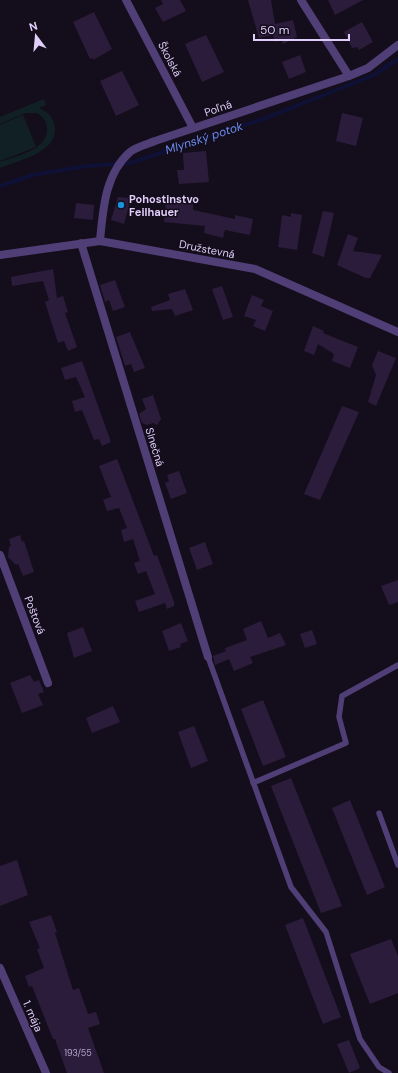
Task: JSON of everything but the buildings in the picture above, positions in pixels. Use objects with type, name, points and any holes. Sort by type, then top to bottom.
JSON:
[{"type":"street","name":"Školská","points":[[126,0],[193,128]]},
{"type":"street","points":[[301,0],[349,76]]},
{"type":"street","name":"Poľná","points":[[100,240],[108,188],[116,169],[131,152],[156,141],[193,128],[369,70],[398,45]]},
{"type":"street","name":"Družstevná","points":[[0,255],[100,240],[255,270],[398,332]]},
{"type":"street","name":"Slnečná","points":[[81,243],[208,657]]},
{"type":"street","name":"Poštová","points":[[0,555],[48,683]]},
{"type":"street","name":"1. mája","points":[[0,968],[46,1073]]},
{"type":"lane","points":[[208,657],[291,887],[326,932],[360,1039],[379,1067],[389,1073]]},
{"type":"lane","points":[[253,783],[346,743],[339,717],[342,696],[398,665]]},
{"type":"lane","points":[[379,813],[398,865]]},
{"type":"shaded area","points":[[44,99],[46,105],[39,108],[48,114],[53,120],[55,133],[52,141],[45,148],[28,158],[0,168],[0,162],[30,151],[43,142],[46,136],[47,128],[44,119],[37,113],[25,113],[0,124],[0,117]]},
{"type":"shaded area","points":[[23,115],[36,147],[0,161],[0,125]]},
{"type":"waterway","name":"Mlynský potok","points":[[0,186],[33,175],[87,166],[130,163],[266,118],[374,75],[398,59]]},
{"type":"place","name":"Pohostinstvo Feilhauer","points":[[121,205]]}]
